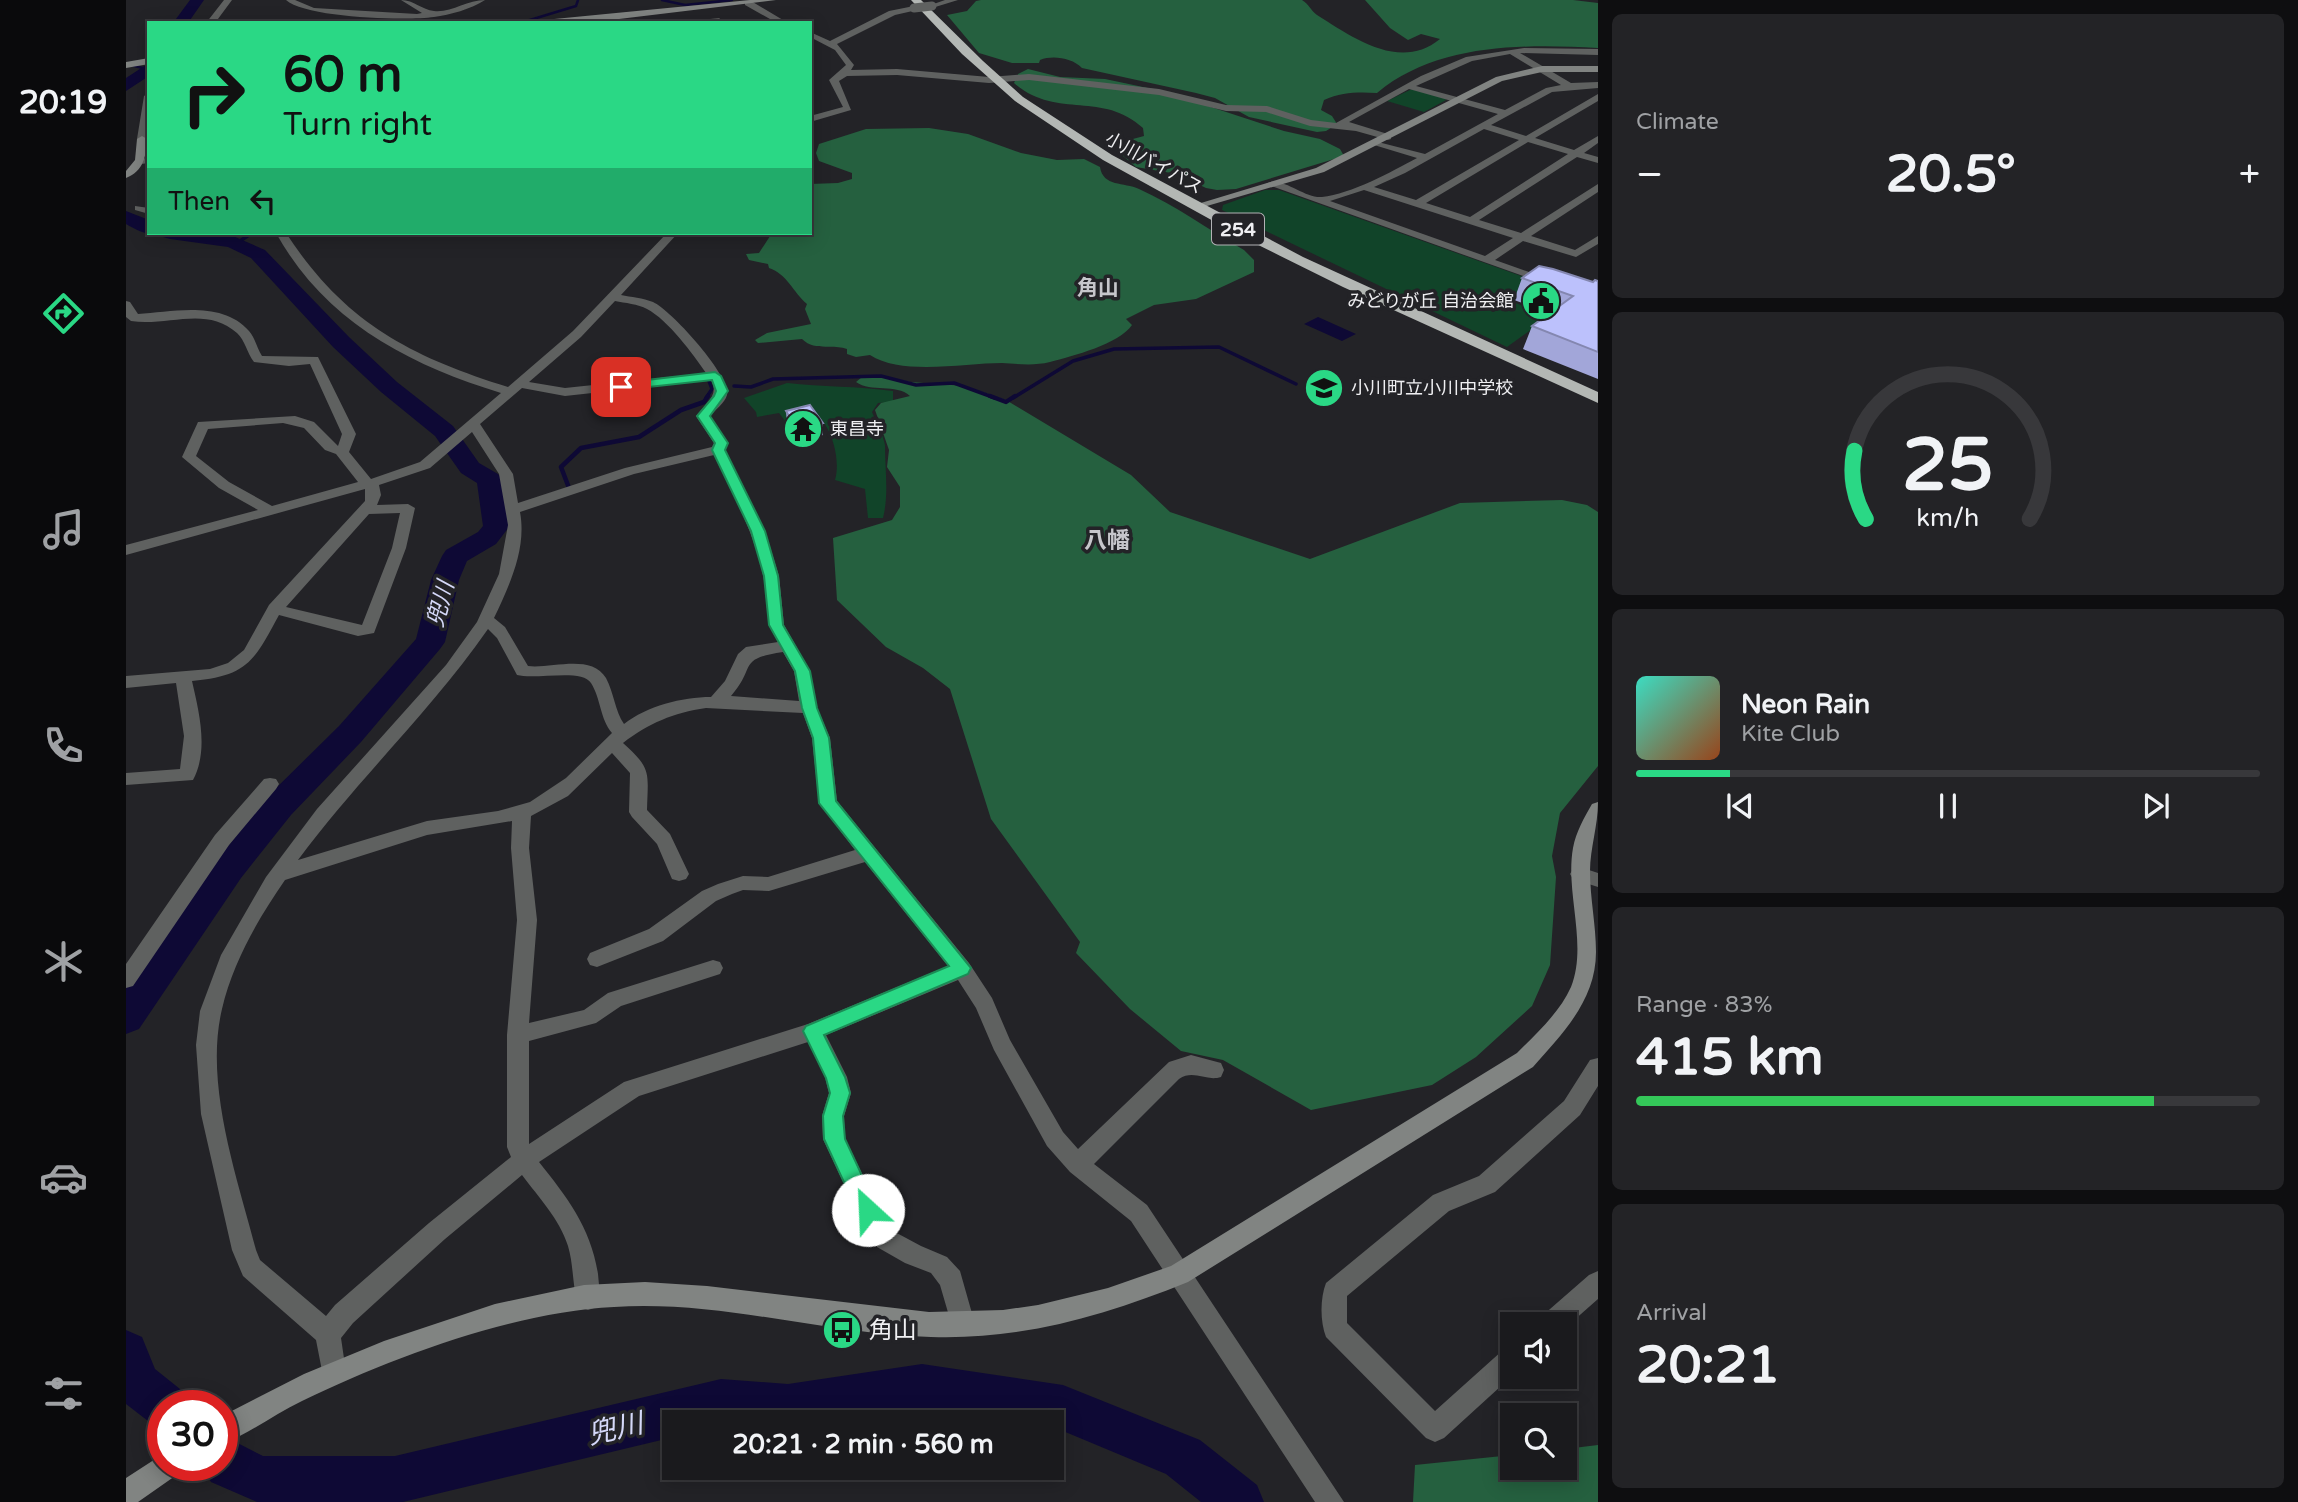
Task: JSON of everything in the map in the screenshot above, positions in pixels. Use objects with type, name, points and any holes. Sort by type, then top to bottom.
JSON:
[{"type":"highway","name":"小川バイパス","points":[[915,4],[996,80],[1091,148],[1196,206],[1446,331],[1598,398]]},
{"type":"street","points":[[212,21],[228,0]]},
{"type":"street","points":[[290,0],[307,9],[328,12],[432,15],[481,0]]},
{"type":"street","points":[[405,0],[432,15]]},
{"type":"street","points":[[551,21],[714,8],[771,0]]},
{"type":"street","points":[[830,44],[915,4],[932,6],[954,0]]},
{"type":"street","points":[[748,3],[780,21]]},
{"type":"street","points":[[714,8],[717,21]]},
{"type":"street","points":[[812,35],[830,44],[848,60],[850,65],[845,74]]},
{"type":"street","points":[[1388,137],[1341,123],[1454,64],[1514,53],[1559,50],[1598,52]]},
{"type":"street","points":[[1514,53],[1569,86]]},
{"type":"street","points":[[126,65],[147,61]]},
{"type":"street","points":[[1196,206],[1320,170],[1499,79],[1542,69],[1598,69]]},
{"type":"street","points":[[812,118],[848,108],[834,80],[845,74],[907,72],[996,80],[1029,77],[1159,92],[1226,108],[1266,109],[1310,123],[1359,128]]},
{"type":"street","points":[[1320,201],[1364,187],[1549,90],[1598,85]]},
{"type":"street","points":[[1411,87],[1504,113]]},
{"type":"street","points":[[1415,205],[1598,97]]},
{"type":"street","points":[[1483,126],[1598,160]]},
{"type":"street","points":[[126,175],[145,161],[146,138]]},
{"type":"street","points":[[1469,222],[1598,139]]},
{"type":"street","points":[[1377,143],[1425,157]]},
{"type":"street","points":[[1271,184],[1561,287]]},
{"type":"street","points":[[1364,187],[1576,254],[1598,239]]},
{"type":"street","points":[[1487,260],[1598,187]]},
{"type":"street","points":[[282,235],[299,264],[338,306],[372,333],[440,369],[514,388],[565,392],[715,376]]},
{"type":"street","points":[[126,550],[369,484],[416,469],[432,460],[577,334],[671,235]]},
{"type":"street","points":[[614,298],[641,303],[658,311],[696,349],[722,391],[703,416],[719,437],[721,443],[718,450],[758,531],[771,576],[776,625],[802,671],[809,708],[821,738],[828,803],[962,968],[985,1004],[1001,1044],[1055,1139],[1077,1166],[1139,1213],[1332,1502]]},
{"type":"street","points":[[126,305],[128,313],[135,318],[187,314],[220,319],[243,332],[258,359],[289,362],[314,360],[349,434],[342,451]]},
{"type":"street","points":[[126,682],[211,674],[234,667],[250,653],[275,609],[366,510],[374,495],[369,484],[342,451],[332,449],[302,421],[203,425],[189,457],[223,485],[271,511]]},
{"type":"street","points":[[328,1335],[251,1268],[244,1250],[207,1085],[209,1021],[219,980],[255,913],[280,874],[340,794],[452,670],[487,621],[506,580],[513,554],[514,509],[498,455],[473,423]]},
{"type":"street","points":[[514,509],[630,471],[718,450]]},
{"type":"street","points":[[275,609],[358,631],[368,629],[398,548],[408,508],[366,510]]},
{"type":"street","points":[[487,621],[502,632],[523,671],[579,669],[593,674],[598,680],[618,739],[639,774],[638,812],[661,832],[670,845],[679,874]]},
{"type":"street","points":[[716,702],[732,684],[744,658],[752,651],[786,646]]},
{"type":"street","points":[[126,779],[187,775],[194,749],[194,731],[183,676]]},
{"type":"street","points":[[280,874],[410,833],[522,812],[552,798],[576,782],[618,739],[661,710],[684,704],[716,702],[809,708]]},
{"type":"street","points":[[126,980],[222,841],[270,784]]},
{"type":"street","points":[[238,1422],[329,1374],[467,1324],[532,1307],[588,1298],[642,1294],[705,1296],[893,1322],[963,1324],[1024,1321],[1067,1314],[1126,1297],[1179,1274],[1525,1060],[1566,1015],[1585,974],[1589,877],[1579,859],[1587,824],[1598,809]]},
{"type":"street","points":[[522,812],[520,848],[527,920],[518,1035],[518,1147],[524,1160],[576,1230],[586,1264],[588,1298]]},
{"type":"street","points":[[597,959],[656,935],[709,896],[725,889],[743,883],[769,884],[801,872],[868,854]]},
{"type":"street","points":[[518,1035],[589,1017],[597,1013],[604,1003],[713,968]]},
{"type":"street","points":[[329,1374],[328,1335],[344,1314],[416,1249],[524,1160],[590,1114],[632,1089],[813,1031],[962,968]]},
{"type":"street","points":[[813,1031],[836,1077],[840,1093],[833,1116],[834,1139],[868,1210],[885,1239],[913,1255],[939,1265],[951,1279],[963,1324]]},
{"type":"street","points":[[1077,1166],[1182,1064],[1196,1064],[1213,1070]]},
{"type":"street","points":[[1500,1370],[1434,1429],[1335,1328],[1335,1291],[1441,1203],[1488,1184],[1572,1108],[1598,1067]]},
{"type":"street","points":[[1566,1312],[1598,1283]]},
{"type":"street","points":[[130,1486],[147,1477]]},
{"type":"green space","points":[[1302,0],[1317,15],[1361,41],[1393,52],[1409,52],[1425,48],[1440,39],[1421,34],[1408,40],[1390,28],[1365,0],[1573,0],[1598,3],[1598,48],[1511,47],[1482,50],[1426,64],[1377,93],[1350,93],[1324,100],[1321,110],[1332,116],[1337,124],[1326,131],[1317,132],[1249,117],[1215,98],[1082,68],[1062,58],[1045,58],[1039,63],[1012,63],[979,53],[947,15],[967,11],[976,1]]},
{"type":"green space","points":[[1028,69],[1060,77],[1105,79],[1162,91],[1284,131],[1320,139],[1340,149],[1344,156],[1236,189],[1206,188],[1177,174],[1136,167],[1116,150],[1118,143],[1144,136],[1143,128],[1112,110],[1047,100],[1030,94],[1014,83],[1018,74]]},
{"type":"green space","points":[[1412,89],[1446,100],[1424,112],[1387,101]]},
{"type":"green space","points":[[929,128],[968,134],[1021,153],[1057,160],[1084,159],[1100,167],[1105,178],[1110,181],[1152,195],[1244,250],[1254,260],[1254,272],[1196,299],[1154,305],[1126,319],[1132,325],[1117,338],[1083,353],[1044,363],[916,367],[883,361],[870,355],[856,357],[847,354],[847,349],[841,347],[812,345],[802,339],[758,343],[755,340],[767,333],[811,324],[805,309],[807,304],[785,279],[769,268],[768,264],[749,260],[746,254],[759,253],[771,235],[812,235],[812,184],[838,183],[852,179],[852,173],[819,161],[816,153],[819,144],[866,129]]},
{"type":"green space","points":[[1265,190],[1279,190],[1535,281],[1510,301],[1550,316],[1507,347],[1222,210],[1223,205]]},
{"type":"green space","points":[[880,375],[910,382],[965,386],[1006,400],[1131,475],[1170,512],[1310,559],[1460,503],[1562,500],[1587,505],[1598,512],[1598,766],[1560,813],[1552,856],[1556,877],[1550,965],[1532,1006],[1476,1057],[1432,1085],[1311,1110],[1223,1060],[1181,1051],[1130,1009],[1076,953],[1080,942],[991,819],[950,689],[923,668],[886,647],[837,600],[833,538],[892,520],[900,507],[900,487],[887,467],[889,450],[875,410],[881,403],[910,396],[898,390],[869,387],[856,382],[862,377]]},
{"type":"green space","points":[[787,383],[893,391],[893,402],[878,403],[872,412],[885,444],[886,491],[883,518],[868,518],[865,489],[835,480],[837,463],[834,444],[826,426],[815,413],[785,421],[779,413],[757,417],[744,398]]},
{"type":"green space","points":[[1598,1445],[1598,1502],[1413,1502],[1415,1465],[1500,1456],[1500,1480],[1577,1480],[1577,1448]]},
{"type":"shaded area","points":[[1318,317],[1356,334],[1342,341],[1304,324]]},
{"type":"building","points":[[1539,266],[1593,282],[1598,281],[1598,352],[1532,326],[1573,296],[1522,278]]},
{"type":"building","points":[[810,405],[823,423],[796,428],[786,411]]},
{"type":"waterway","name":"兜川","points":[[181,21],[197,0]]},
{"type":"waterway","points":[[527,21],[576,6],[578,0]]},
{"type":"waterway","points":[[662,0],[685,5],[732,0]]},
{"type":"waterway","points":[[126,64],[147,69]]},
{"type":"waterway","name":"兜川","points":[[126,86],[147,70]]},
{"type":"waterway","name":"兜川","points":[[126,217],[147,227]]},
{"type":"waterway","name":"兜川","points":[[126,1018],[229,869],[279,806],[350,734],[430,642],[445,580],[456,556],[487,538],[496,527],[489,479],[470,468],[444,431],[389,387],[341,342],[258,254],[233,242],[184,235]]},
{"type":"waterway","points":[[237,243],[249,235]]},
{"type":"waterway","points":[[1013,398],[1073,361],[1114,349],[1219,347],[1296,384]]},
{"type":"waterway","points":[[734,386],[751,387],[773,379],[881,376],[916,385],[954,383],[995,398]]},
{"type":"waterway","points":[[706,398],[712,389],[709,381]]},
{"type":"waterway","points":[[569,488],[561,467],[581,448],[639,437],[681,410],[704,402],[708,396]]},
{"type":"waterway","points":[[990,396],[1006,402],[1015,396]]},
{"type":"waterway","name":"兜川","points":[[126,1353],[139,1385],[147,1391]]},
{"type":"waterway","name":"兜川","points":[[238,1469],[262,1480],[395,1480],[721,1402],[788,1407],[922,1387],[1063,1408],[1183,1457],[1240,1502]]},
{"type":"place","name":"みどりが丘 自治会館","points":[[1541,301]]},
{"type":"place","name":"小川町立小川中学校","points":[[1324,388]]},
{"type":"place","name":"東昌寺","points":[[803,429]]},
{"type":"place","name":"角山","points":[[842,1330]]},
{"type":"district","name":"角山","points":[[1098,288]]},
{"type":"district","name":"八幡","points":[[1107,540]]},
{"type":"route","points":[[621,387],[715,376],[721,386],[720,397],[703,416],[719,437],[721,443],[718,450],[758,531],[771,576],[776,625],[802,671],[809,708],[821,738],[828,803],[962,968],[813,1031],[836,1077],[840,1093],[833,1116],[834,1139],[868,1210]]}]
